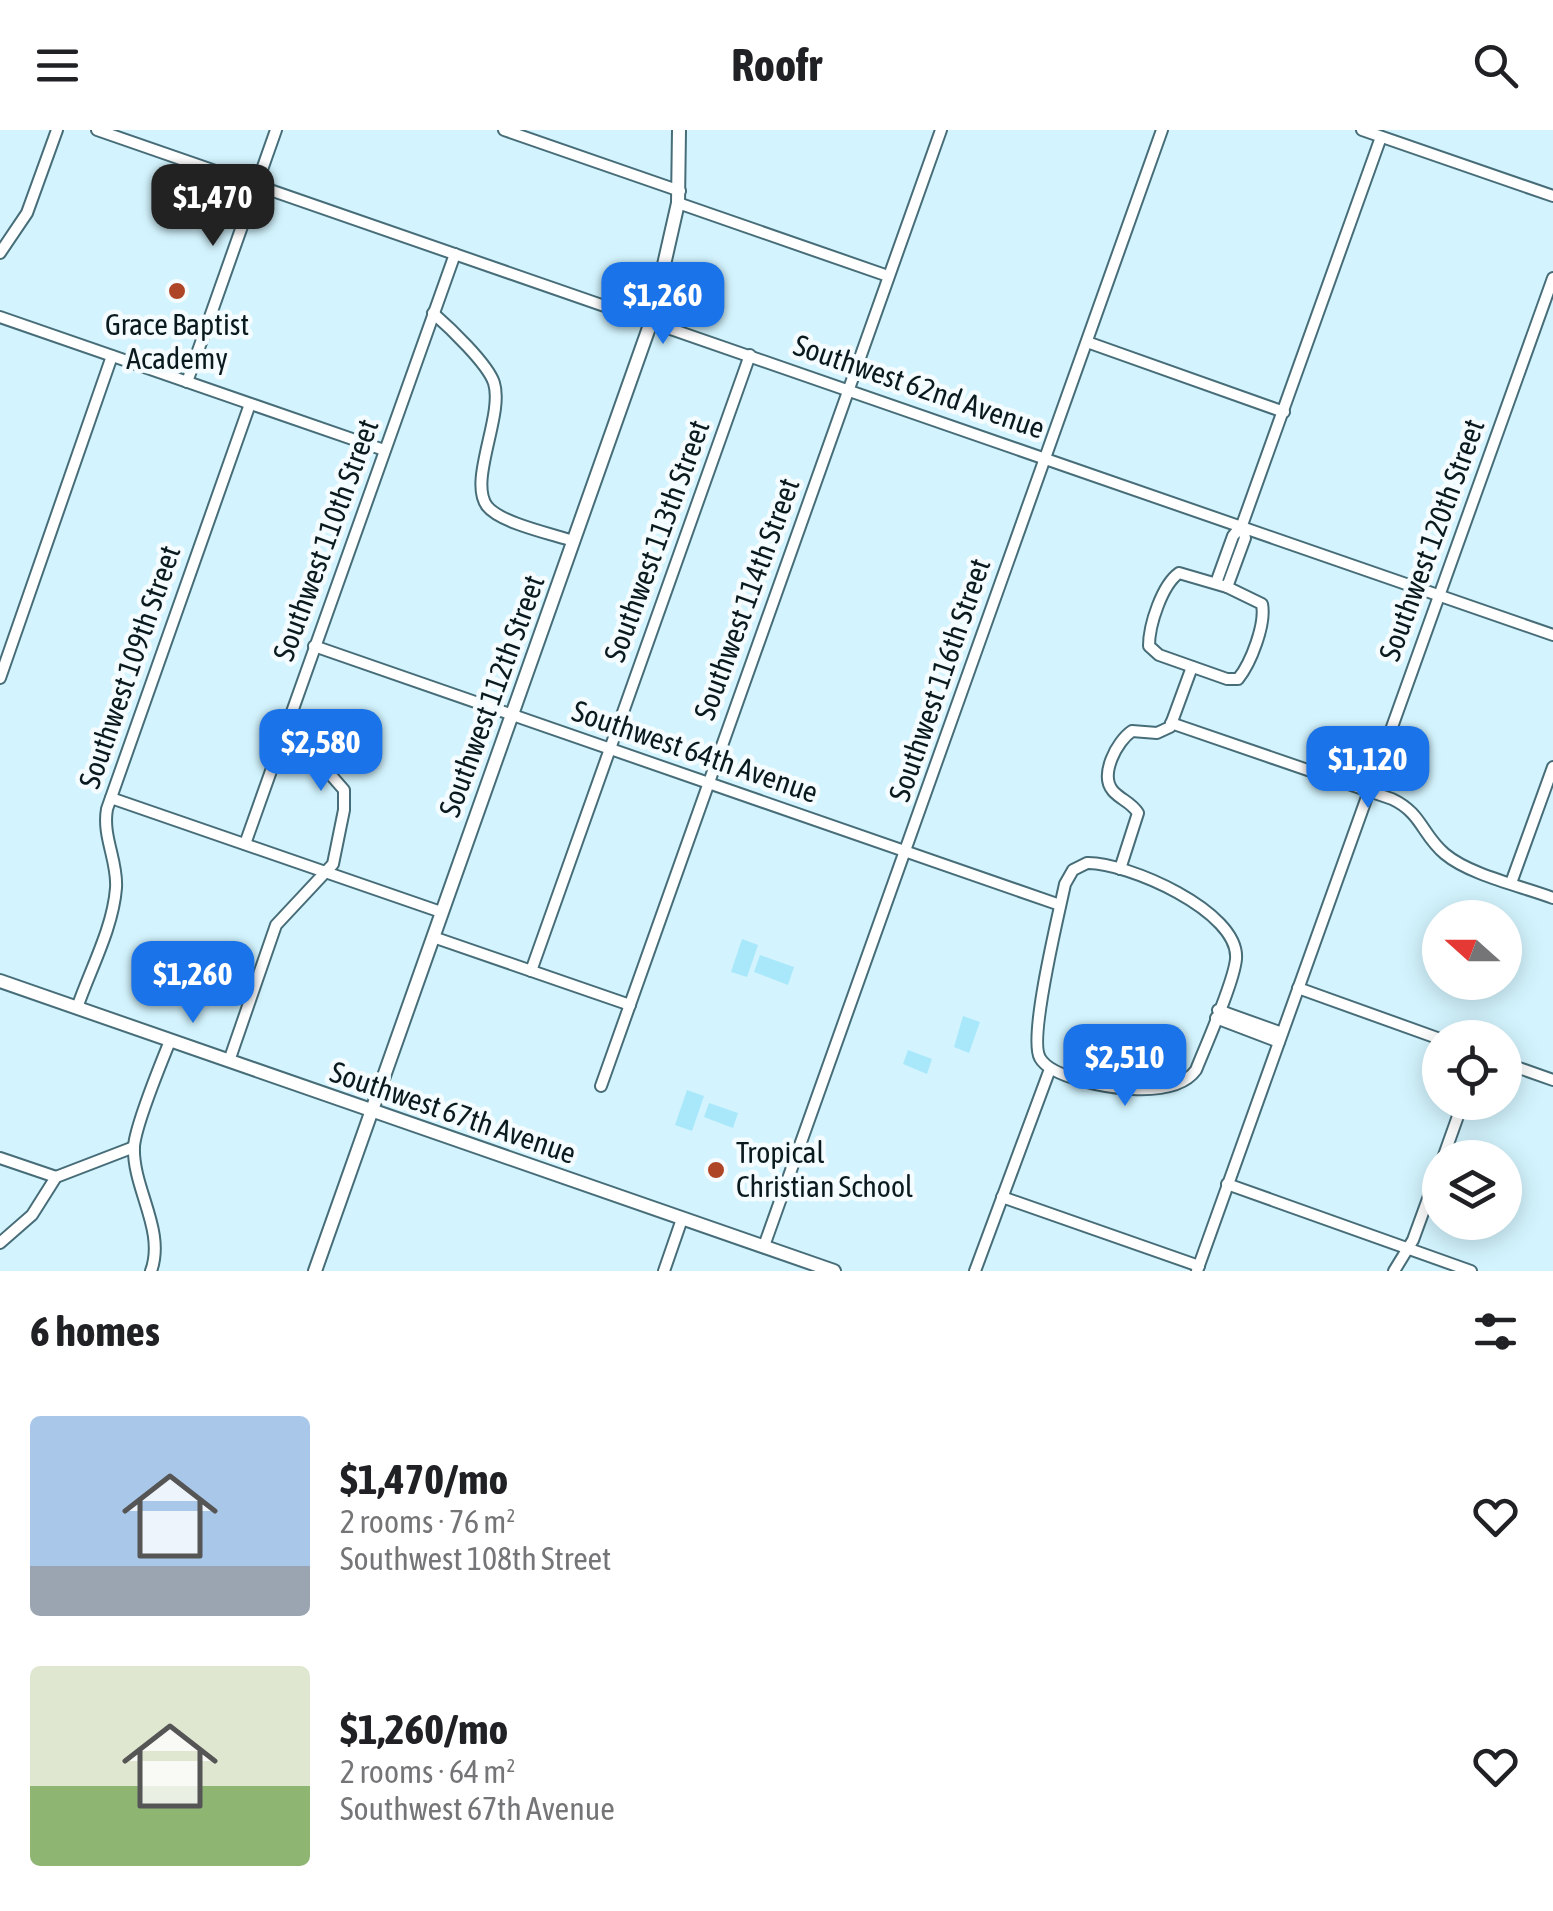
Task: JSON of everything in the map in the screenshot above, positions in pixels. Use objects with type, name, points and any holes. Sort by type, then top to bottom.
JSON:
[{"type":"main road","name":"Southwest 112th Street","points":[[315,1271],[651,322],[679,197],[679,130]]},
{"type":"main road","name":"Southwest 67th Avenue","points":[[0,982],[834,1271]]},
{"type":"street","points":[[0,253],[24,220],[56,130]]},
{"type":"street","name":"Southwest 62nd Avenue","points":[[97,130],[1553,635]]},
{"type":"street","points":[[187,382],[276,130]]},
{"type":"street","points":[[504,130],[888,276]]},
{"type":"street","name":"Southwest 114th Street","points":[[601,1086],[941,130]]},
{"type":"street","name":"Southwest 116th Street","points":[[764,1246],[1162,130]]},
{"type":"street","points":[[1362,130],[1553,196]]},
{"type":"street","points":[[1221,585],[1233,536],[1242,525],[1382,137]]},
{"type":"street","name":"Southwest 110th Street","points":[[244,844],[455,254]]},
{"type":"street","name":"Southwest 120th Street","points":[[1198,1268],[1549,300],[1553,278]]},
{"type":"street","points":[[434,313],[494,383],[484,502],[504,518],[573,542]]},
{"type":"street","points":[[0,317],[384,450]]},
{"type":"street","points":[[1087,342],[1284,412]]},
{"type":"street","name":"Southwest 113th Street","points":[[531,971],[750,355]]},
{"type":"street","points":[[0,678],[112,356]]},
{"type":"street","name":"Southwest 109th Street","points":[[77,1008],[114,900],[116,880],[106,825],[110,798],[250,404]]},
{"type":"street","points":[[1187,573],[1221,585],[1256,598],[1264,607],[1238,679],[1227,679],[1159,655],[1149,646],[1162,600],[1176,574],[1187,573]]},
{"type":"street","name":"Southwest 64th Avenue","points":[[314,646],[1060,906]]},
{"type":"street","points":[[1120,869],[1138,813],[1110,788],[1108,775],[1113,759],[1128,734],[1136,730],[1162,732],[1172,723],[1192,667]]},
{"type":"street","points":[[1172,723],[1392,799],[1412,811],[1437,846],[1454,861],[1553,898]]},
{"type":"street","points":[[229,1062],[278,920],[333,864],[346,796],[287,725]]},
{"type":"street","points":[[1512,883],[1553,768]]},
{"type":"street","points":[[110,798],[442,912]]},
{"type":"street","points":[[1092,862],[1120,869],[1206,911],[1230,936],[1236,958],[1196,1070],[1176,1084],[1148,1089],[1110,1087],[1050,1069],[1040,1058],[1035,1042],[1068,877],[1080,865],[1092,862]]},
{"type":"street","points":[[433,937],[630,1005]]},
{"type":"street","points":[[1298,988],[1422,1033]]},
{"type":"street","points":[[1217,1014],[1280,1037]]},
{"type":"street","points":[[151,1271],[154,1239],[134,1146],[170,1040]]},
{"type":"street","points":[[975,1271],[1050,1069]]},
{"type":"street","points":[[1522,1069],[1553,1080]]},
{"type":"street","points":[[0,1243],[32,1215],[56,1177],[134,1146]]},
{"type":"street","points":[[0,1158],[56,1177]]},
{"type":"street","points":[[1228,1184],[1471,1271]]},
{"type":"street","points":[[1002,1197],[1198,1268]]},
{"type":"street","points":[[1394,1271],[1408,1249],[1422,1213]]},
{"type":"street","points":[[664,1271],[682,1219]]},
{"type":"shaded area","points":[[742,939],[758,945],[747,977],[731,972]]},
{"type":"shaded area","points":[[760,955],[794,967],[788,985],[754,972]]},
{"type":"shaded area","points":[[963,1016],[980,1022],[969,1053],[954,1047]]},
{"type":"shaded area","points":[[908,1050],[932,1059],[927,1074],[903,1064]]},
{"type":"shaded area","points":[[687,1090],[704,1096],[692,1131],[675,1125]]},
{"type":"shaded area","points":[[709,1103],[738,1113],[733,1128],[704,1117]]},
{"type":"place","name":"Grace Baptist Academy","points":[[177,291]]},
{"type":"place","name":"Tropical Christian School","points":[[716,1170]]}]
